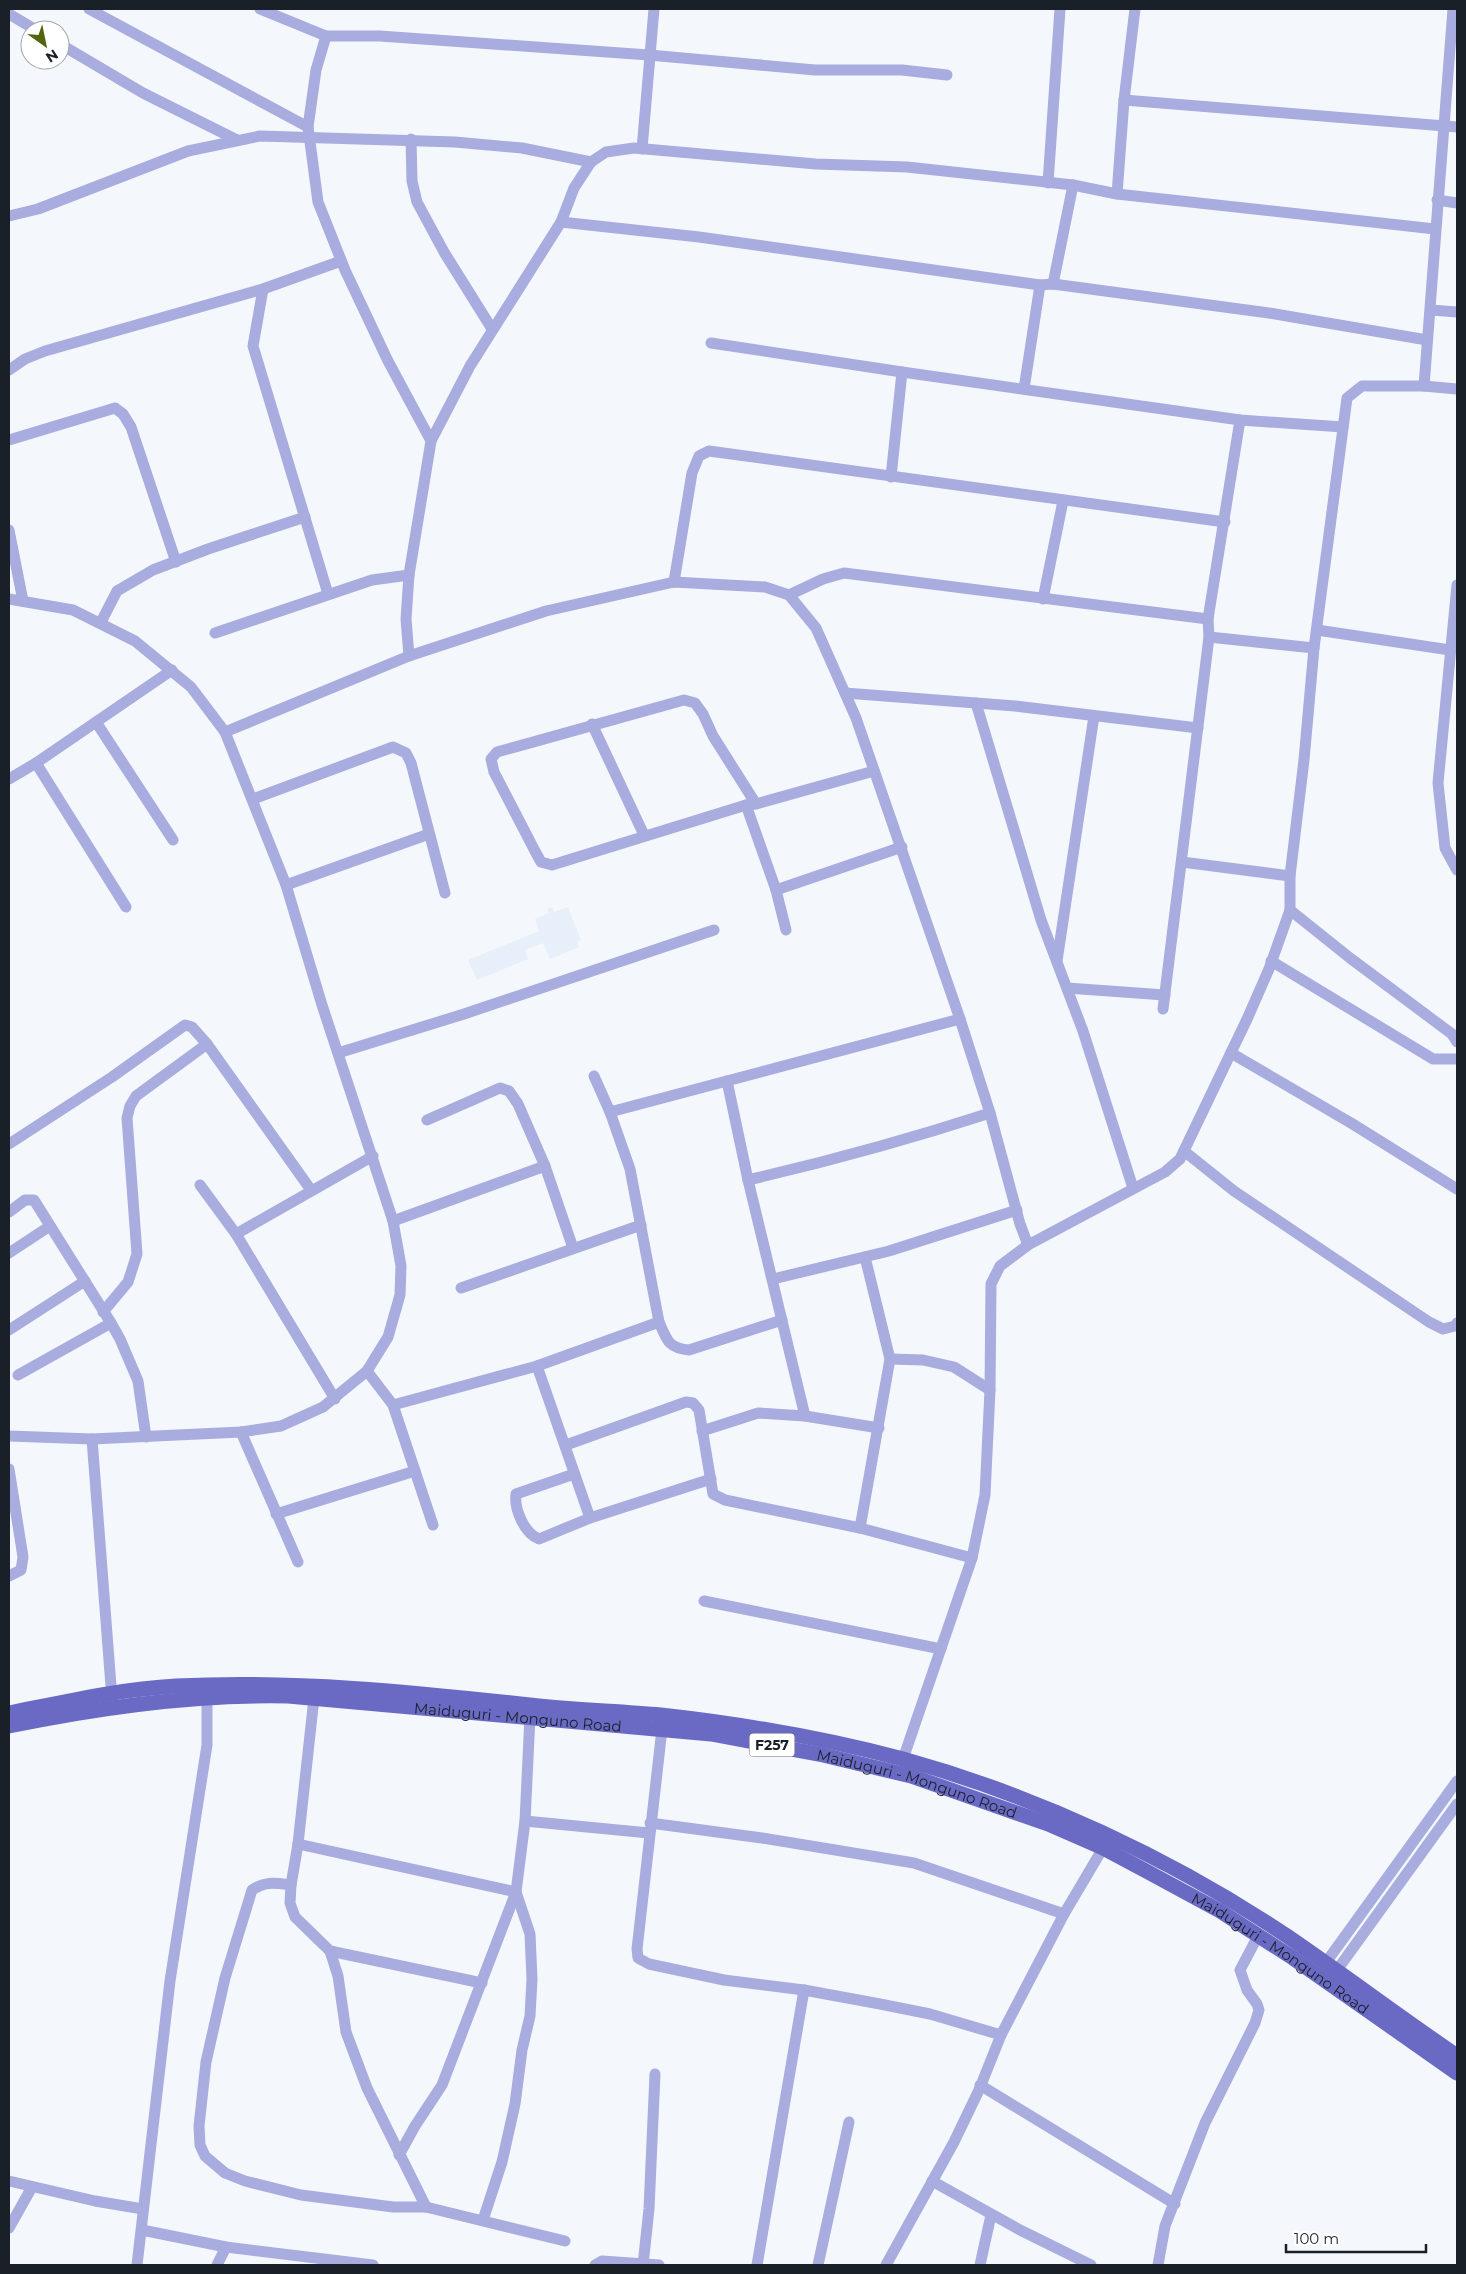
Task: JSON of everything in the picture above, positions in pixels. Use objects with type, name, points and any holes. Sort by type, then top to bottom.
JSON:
[{"type":"main road","name":"Maiduguri - Monguno Road","points":[[9,1713],[112,1700],[176,1686],[288,1683],[659,1715],[769,1730],[903,1759],[983,1784],[1087,1826],[1232,1902],[1457,2073]]},
{"type":"main road","name":"Maiduguri - Monguno Road","points":[[9,1726],[69,1714],[112,1700],[253,1695],[314,1698],[530,1716],[711,1734],[775,1745],[911,1776],[1048,1824],[1103,1848],[1220,1911],[1258,1936],[1327,1973],[1457,2056]]},
{"type":"street","points":[[89,9],[308,132]]},
{"type":"street","points":[[642,149],[654,9]]},
{"type":"street","points":[[1048,182],[1060,9]]},
{"type":"street","points":[[1117,194],[1124,100],[1135,9]]},
{"type":"street","points":[[1424,386],[1426,340],[1432,310],[1437,200],[1453,9]]},
{"type":"street","points":[[263,10],[326,36],[380,36],[649,54],[806,69],[902,70],[947,76]]},
{"type":"street","points":[[9,14],[20,21]]},
{"type":"street","points":[[326,36],[316,70],[308,132],[318,202],[342,261],[388,361],[431,441]]},
{"type":"street","points":[[70,50],[143,92],[237,140]]},
{"type":"street","points":[[1124,100],[1457,127]]},
{"type":"street","points":[[9,216],[38,208],[188,151],[260,136],[308,132],[522,148],[591,162]]},
{"type":"street","points":[[411,140],[412,181],[417,202],[444,252],[492,329]]},
{"type":"street","points":[[409,656],[406,619],[409,575],[431,441],[492,329],[561,222],[574,188],[591,162],[606,152],[642,149],[816,164],[906,167],[1074,185],[1117,194],[1435,229]]},
{"type":"street","points":[[1053,284],[1074,185]]},
{"type":"street","points":[[1437,200],[1457,203]]},
{"type":"street","points":[[561,222],[699,237],[1040,285],[1053,284],[1270,313],[1426,340]]},
{"type":"street","points":[[9,370],[26,359],[45,351],[263,289],[342,261]]},
{"type":"street","points":[[1024,389],[1040,285]]},
{"type":"street","points":[[263,289],[253,346],[328,594]]},
{"type":"street","points":[[1432,310],[1457,312]]},
{"type":"street","points":[[710,343],[1240,420],[1343,427]]},
{"type":"street","points":[[890,477],[902,372]]},
{"type":"street","points":[[903,1759],[972,1558],[984,1495],[990,1390],[991,1284],[1000,1266],[1028,1244],[1165,1172],[1180,1159],[1231,1054],[1271,961],[1290,910],[1290,876],[1304,760],[1314,648],[1347,398],[1362,386],[1424,386],[1457,389]]},
{"type":"street","points":[[9,440],[115,408],[123,414],[131,427],[176,562]]},
{"type":"street","points":[[1163,1009],[1209,637],[1208,619],[1240,420]]},
{"type":"street","points":[[674,582],[692,473],[698,456],[709,451],[1225,522]]},
{"type":"street","points":[[1043,599],[1062,501]]},
{"type":"street","points":[[101,622],[118,591],[153,570],[208,549],[305,517]]},
{"type":"street","points":[[9,530],[23,600]]},
{"type":"street","points":[[789,594],[823,579],[844,573],[1208,619]]},
{"type":"street","points":[[216,633],[372,580],[409,575]]},
{"type":"street","points":[[224,732],[409,656],[546,612],[674,582],[765,588],[789,594],[816,628],[856,718],[902,846],[960,1020],[990,1113],[1028,1244]]},
{"type":"street","points":[[1457,584],[1438,783],[1445,848],[1457,870]]},
{"type":"street","points":[[9,599],[73,610],[101,622],[135,641],[191,687],[224,732],[253,799],[286,885],[393,1221],[401,1266],[400,1295],[388,1337],[367,1371],[323,1407],[281,1426],[241,1432],[92,1439],[9,1436]]},
{"type":"street","points":[[1317,630],[1450,650]]},
{"type":"street","points":[[1209,637],[1314,648]]},
{"type":"street","points":[[9,778],[36,763],[172,670]]},
{"type":"street","points":[[846,693],[976,703],[1198,728]]},
{"type":"street","points":[[786,930],[751,805],[695,703],[684,700],[592,724],[497,752],[491,759],[494,772],[541,862],[552,864],[644,835],[751,805],[874,771]]},
{"type":"street","points":[[976,703],[1042,920],[1083,1031],[1133,1188]]},
{"type":"street","points":[[1057,962],[1094,716]]},
{"type":"street","points":[[96,722],[173,840]]},
{"type":"street","points":[[592,724],[644,835]]},
{"type":"street","points":[[253,799],[393,746],[406,753],[411,763],[445,893]]},
{"type":"street","points":[[36,763],[126,907]]},
{"type":"street","points":[[286,885],[429,834]]},
{"type":"street","points":[[776,890],[902,846]]},
{"type":"street","points":[[1182,862],[1290,876]]},
{"type":"street","points":[[1290,910],[1350,958],[1456,1034]]},
{"type":"street","points":[[338,1053],[473,1011],[714,930]]},
{"type":"street","points":[[1271,961],[1433,1059],[1457,1059]]},
{"type":"street","points":[[1067,988],[1165,995]]},
{"type":"street","points":[[610,1112],[960,1020]]},
{"type":"street","points":[[9,1144],[112,1077],[185,1025],[192,1027],[207,1044],[311,1190]]},
{"type":"street","points":[[104,1312],[128,1282],[137,1254],[128,1118],[130,1106],[136,1096],[207,1044]]},
{"type":"street","points":[[1231,1054],[1351,1122],[1457,1188]]},
{"type":"street","points":[[594,1076],[610,1112],[630,1169],[659,1322],[668,1342],[676,1349],[689,1350],[782,1320]]},
{"type":"street","points":[[727,1082],[748,1180],[805,1416]]},
{"type":"street","points":[[427,1120],[500,1088],[509,1090],[518,1104],[545,1166],[572,1248]]},
{"type":"street","points":[[748,1180],[830,1162],[894,1144],[990,1113]]},
{"type":"street","points":[[1184,1151],[1234,1191],[1429,1322],[1442,1329],[1457,1324]]},
{"type":"street","points":[[236,1234],[373,1156]]},
{"type":"street","points":[[393,1221],[545,1166]]},
{"type":"street","points":[[200,1185],[236,1234],[335,1399]]},
{"type":"street","points":[[9,1212],[30,1199],[34,1200],[104,1312],[120,1339],[138,1381],[146,1436]]},
{"type":"street","points":[[773,1279],[865,1257],[1017,1210]]},
{"type":"street","points":[[461,1288],[641,1224]]},
{"type":"street","points":[[9,1253],[50,1226]]},
{"type":"street","points":[[860,1528],[890,1360],[865,1257]]},
{"type":"street","points":[[9,1330],[85,1281]]},
{"type":"street","points":[[393,1405],[537,1366],[659,1322]]},
{"type":"street","points":[[18,1375],[110,1323]]},
{"type":"street","points":[[890,1360],[923,1360],[954,1367],[990,1390]]},
{"type":"street","points":[[537,1366],[590,1518]]},
{"type":"street","points":[[367,1371],[393,1405],[433,1525]]},
{"type":"street","points":[[566,1445],[686,1402],[693,1403],[698,1410],[713,1494],[725,1500],[860,1528],[972,1558]]},
{"type":"street","points":[[702,1431],[758,1413],[805,1416],[878,1428]]},
{"type":"street","points":[[241,1432],[298,1562]]},
{"type":"street","points":[[92,1439],[112,1700]]},
{"type":"street","points":[[9,1469],[23,1557],[21,1570],[9,1576]]},
{"type":"street","points":[[276,1514],[415,1472]]},
{"type":"street","points":[[574,1474],[516,1494],[515,1502],[531,1536],[539,1539],[590,1518],[711,1478]]},
{"type":"street","points":[[704,1601],[941,1649]]},
{"type":"street","points":[[137,2265],[170,1981],[207,1744],[207,1697]]},
{"type":"street","points":[[314,1698],[290,1903],[295,1918],[330,1951],[338,1976],[346,2032],[367,2088],[426,2207]]},
{"type":"street","points":[[399,2155],[415,2126],[442,2085],[516,1892],[525,1821],[530,1716]]},
{"type":"street","points":[[662,1729],[637,1949],[638,1958],[649,1964],[724,1980],[804,1990],[930,2014],[1001,2036]]},
{"type":"street","points":[[1327,1973],[1457,1781]]},
{"type":"street","points":[[1327,1973],[1457,1804]]},
{"type":"street","points":[[525,1821],[650,1828],[762,1838],[914,1862],[1064,1914]]},
{"type":"street","points":[[298,1844],[516,1892]]},
{"type":"street","points":[[886,2265],[954,2142],[1001,2036],[1064,1914],[1103,1848]]},
{"type":"street","points":[[291,1885],[272,1882],[261,1884],[252,1890],[225,1978],[206,2062],[199,2126],[200,2144],[206,2156],[225,2174],[244,2181],[301,2195],[393,2207],[426,2207],[565,2241]]},
{"type":"street","points":[[483,2220],[502,2162],[515,2104],[522,2050],[530,2016],[532,1979],[530,1934],[516,1892]]},
{"type":"street","points":[[1158,2265],[1164,2226],[1175,2204],[1205,2123],[1255,2023],[1259,2010],[1247,1990],[1240,1970],[1258,1936]]},
{"type":"street","points":[[330,1951],[482,1983]]},
{"type":"street","points":[[757,2265],[804,1990]]},
{"type":"street","points":[[644,2264],[649,2209],[655,2074]]},
{"type":"street","points":[[980,2085],[1175,2204]]},
{"type":"street","points":[[818,2265],[849,2122]]},
{"type":"street","points":[[9,2181],[143,2209]]},
{"type":"street","points":[[932,2181],[991,2215],[1091,2265]]},
{"type":"street","points":[[9,2228],[32,2187]]},
{"type":"street","points":[[980,2265],[991,2215]]},
{"type":"street","points":[[142,2230],[226,2246],[373,2265]]},
{"type":"street","points":[[217,2265],[226,2246]]},
{"type":"street","points":[[595,2265],[602,2261],[659,2265]]},
{"type":"shaded area","points":[[552,907],[554,912],[568,907],[581,940],[577,942],[579,947],[550,959],[543,943],[525,950],[528,959],[477,980],[468,960],[539,931],[535,919],[549,913],[547,909]]}]
